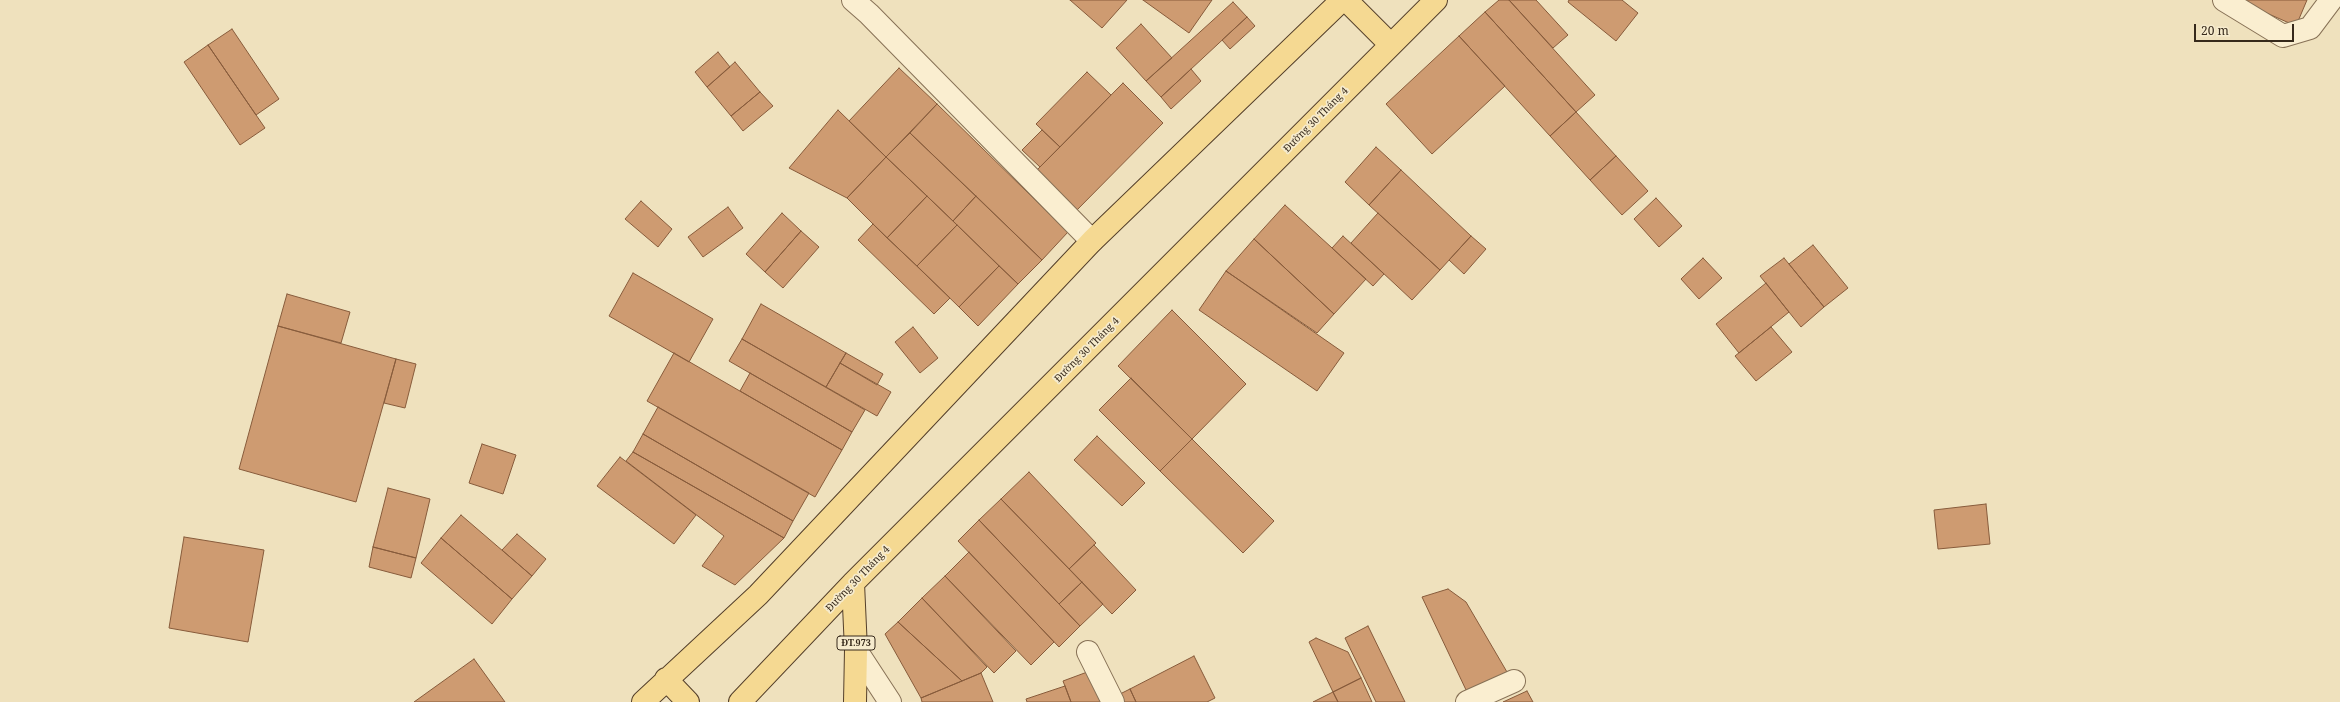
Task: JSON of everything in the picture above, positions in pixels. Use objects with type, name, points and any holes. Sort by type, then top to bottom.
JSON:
[{"type":"main road","points":[[643,702],[758,594],[1092,242],[1342,0]]},
{"type":"main road","points":[[1346,0],[1391,45]]},
{"type":"main road","name":"Đường 30 Tháng 4","points":[[740,702],[853,584],[1436,0]]},
{"type":"main road","name":"ĐT.973","points":[[853,584],[856,650],[855,702]]},
{"type":"main road","points":[[666,679],[688,702]]},
{"type":"street","points":[[853,0],[869,14],[1092,242]]},
{"type":"street","points":[[2224,0],[2283,36],[2310,28],[2331,0]]},
{"type":"street","points":[[856,650],[890,702]]},
{"type":"street","points":[[1088,652],[1113,702]]},
{"type":"street","points":[[1467,702],[1514,681]]},
{"type":"building","points":[[1070,0],[1127,0],[1102,28]]},
{"type":"building","points":[[1143,0],[1212,0],[1189,33]]},
{"type":"building","points":[[1499,0],[1509,0],[1595,95],[1576,112],[1485,12]]},
{"type":"building","points":[[1509,0],[1536,0],[1568,35],[1553,48]]},
{"type":"building","points":[[1569,0],[1622,0],[1638,13],[1616,41],[1568,2]]},
{"type":"building","points":[[2237,0],[2307,0],[2296,26]]},
{"type":"building","points":[[1233,2],[1247,17],[1161,97],[1146,81]]},
{"type":"building","points":[[1485,12],[1576,112],[1550,136],[1459,36]]},
{"type":"building","points":[[1247,17],[1255,26],[1230,49],[1222,40]]},
{"type":"building","points":[[1141,24],[1172,58],[1146,81],[1116,48]]},
{"type":"building","points":[[232,29],[279,99],[256,115],[208,45]]},
{"type":"building","points":[[1459,36],[1505,86],[1432,154],[1386,104]]},
{"type":"building","points":[[208,45],[265,128],[240,145],[184,62]]},
{"type":"building","points":[[718,52],[730,67],[707,87],[695,72]]},
{"type":"building","points":[[735,62],[760,92],[731,116],[707,87]]},
{"type":"building","points":[[899,68],[937,104],[886,157],[849,121]]},
{"type":"building","points":[[1191,69],[1201,81],[1171,109],[1161,97]]},
{"type":"building","points":[[1087,72],[1111,95],[1060,147],[1036,124]]},
{"type":"building","points":[[1123,83],[1163,123],[1075,212],[1035,172]]},
{"type":"building","points":[[760,92],[773,106],[743,131],[731,116]]},
{"type":"building","points":[[937,104],[1068,232],[1042,260],[910,133]]},
{"type":"building","points":[[838,110],[886,157],[847,198],[789,168]]},
{"type":"building","points":[[1576,112],[1616,156],[1590,180],[1550,136]]},
{"type":"building","points":[[1042,130],[1060,147],[1040,167],[1022,150]]},
{"type":"building","points":[[910,133],[976,196],[953,221],[886,157]]},
{"type":"building","points":[[1376,147],[1401,170],[1369,205],[1345,182]]},
{"type":"building","points":[[1616,156],[1648,191],[1622,215],[1590,180]]},
{"type":"building","points":[[886,157],[927,196],[887,238],[847,198]]},
{"type":"building","points":[[1401,170],[1471,236],[1440,270],[1369,205]]},
{"type":"building","points":[[927,196],[957,225],[917,266],[887,238]]},
{"type":"building","points":[[976,196],[1042,260],[1018,284],[953,221]]},
{"type":"building","points":[[1656,198],[1682,226],[1659,247],[1634,219]]},
{"type":"building","points":[[641,201],[672,229],[658,247],[625,219]]},
{"type":"building","points":[[1285,205],[1366,279],[1334,314],[1254,239]]},
{"type":"building","points":[[728,207],[743,228],[703,257],[688,237]]},
{"type":"building","points":[[782,213],[801,231],[765,272],[746,254]]},
{"type":"building","points":[[1378,213],[1440,270],[1412,300],[1351,243]]},
{"type":"building","points":[[873,224],[950,298],[934,314],[858,240]]},
{"type":"building","points":[[957,225],[999,266],[959,307],[917,266]]},
{"type":"building","points":[[801,231],[819,247],[783,288],[765,272]]},
{"type":"building","points":[[1343,236],[1384,274],[1373,286],[1332,248]]},
{"type":"building","points":[[1471,236],[1486,249],[1464,274],[1449,260]]},
{"type":"building","points":[[1254,239],[1334,314],[1317,333],[1226,271]]},
{"type":"building","points":[[1813,245],[1848,288],[1824,307],[1789,264]]},
{"type":"building","points":[[1703,258],[1722,278],[1699,299],[1681,279]]},
{"type":"building","points":[[1784,258],[1824,307],[1801,327],[1760,276]]},
{"type":"building","points":[[999,266],[1018,284],[978,326],[959,307]]},
{"type":"building","points":[[1226,271],[1344,353],[1317,391],[1199,310]]},
{"type":"building","points":[[633,273],[713,319],[689,362],[609,316]]},
{"type":"building","points":[[1766,283],[1789,312],[1739,353],[1716,324]]},
{"type":"building","points":[[287,294],[350,312],[341,343],[278,326]]},
{"type":"building","points":[[761,304],[846,353],[826,387],[742,339]]},
{"type":"building","points":[[1172,310],[1246,384],[1192,439],[1118,366]]},
{"type":"building","points":[[278,326],[396,359],[356,502],[239,469]]},
{"type":"building","points":[[913,327],[938,358],[920,373],[895,342]]},
{"type":"building","points":[[1771,327],[1792,352],[1756,381],[1735,356]]},
{"type":"building","points":[[742,339],[865,410],[852,432],[729,361]]},
{"type":"building","points":[[674,353],[842,450],[815,497],[647,401]]},
{"type":"building","points":[[846,353],[883,374],[877,385],[840,363]]},
{"type":"building","points":[[396,359],[416,364],[405,408],[384,403]]},
{"type":"building","points":[[840,363],[891,392],[877,416],[826,387]]},
{"type":"building","points":[[750,373],[852,432],[842,450],[740,391]]},
{"type":"building","points":[[1131,378],[1192,439],[1160,471],[1099,410]]},
{"type":"building","points":[[658,407],[809,493],[793,521],[643,434]]},
{"type":"building","points":[[643,434],[793,521],[784,538],[633,452]]},
{"type":"building","points":[[1097,436],[1145,483],[1122,506],[1074,460]]},
{"type":"building","points":[[1192,439],[1274,521],[1243,553],[1160,471]]},
{"type":"building","points":[[482,444],[516,455],[503,494],[469,483]]},
{"type":"building","points":[[633,452],[784,538],[735,585],[702,566],[724,536],[626,461]]},
{"type":"building","points":[[620,457],[696,515],[674,544],[597,486]]},
{"type":"building","points":[[1029,472],[1096,543],[1069,569],[1001,499]]},
{"type":"building","points":[[388,488],[430,499],[416,558],[373,547]]},
{"type":"building","points":[[1001,499],[1082,582],[1059,604],[979,520]]},
{"type":"building","points":[[1986,504],[1990,544],[1938,549],[1934,510]]},
{"type":"building","points":[[461,515],[532,576],[512,599],[441,538]]},
{"type":"building","points":[[979,520],[1080,626],[1059,647],[958,541]]},
{"type":"building","points":[[517,534],[546,559],[532,576],[502,550]]},
{"type":"building","points":[[184,537],[264,550],[248,642],[169,628]]},
{"type":"building","points":[[441,538],[512,599],[492,624],[421,563]]},
{"type":"building","points":[[1094,545],[1136,590],[1112,614],[1069,569]]},
{"type":"building","points":[[373,547],[416,558],[411,578],[369,567]]},
{"type":"building","points":[[969,552],[1054,642],[1031,665],[945,576]]},
{"type":"building","points":[[945,576],[1016,651],[994,673],[922,598]]},
{"type":"building","points":[[1082,582],[1103,604],[1080,626],[1059,604]]},
{"type":"building","points":[[1448,589],[1466,602],[1507,672],[1467,692],[1422,597]]},
{"type":"building","points":[[922,598],[987,667],[981,673],[962,681],[898,622]]},
{"type":"building","points":[[898,622],[962,681],[921,698],[885,634]]},
{"type":"building","points":[[1368,626],[1405,702],[1376,702],[1345,638]]},
{"type":"building","points":[[1316,638],[1348,652],[1361,678],[1333,692],[1309,642]]},
{"type":"building","points":[[1194,656],[1215,698],[1207,702],[1136,702],[1130,689]]},
{"type":"building","points":[[474,659],[505,702],[414,702]]},
{"type":"building","points":[[1090,671],[1101,702],[1071,702],[1063,681]]},
{"type":"building","points":[[981,673],[993,702],[922,702],[921,698]]},
{"type":"building","points":[[1361,678],[1372,702],[1338,702],[1333,692]]},
{"type":"building","points":[[1065,686],[1071,702],[1027,702],[1026,699]]},
{"type":"building","points":[[1130,689],[1136,702],[1119,702],[1116,696]]},
{"type":"building","points":[[1527,691],[1533,702],[1503,702]]},
{"type":"building","points":[[1333,692],[1338,702],[1313,702]]}]
